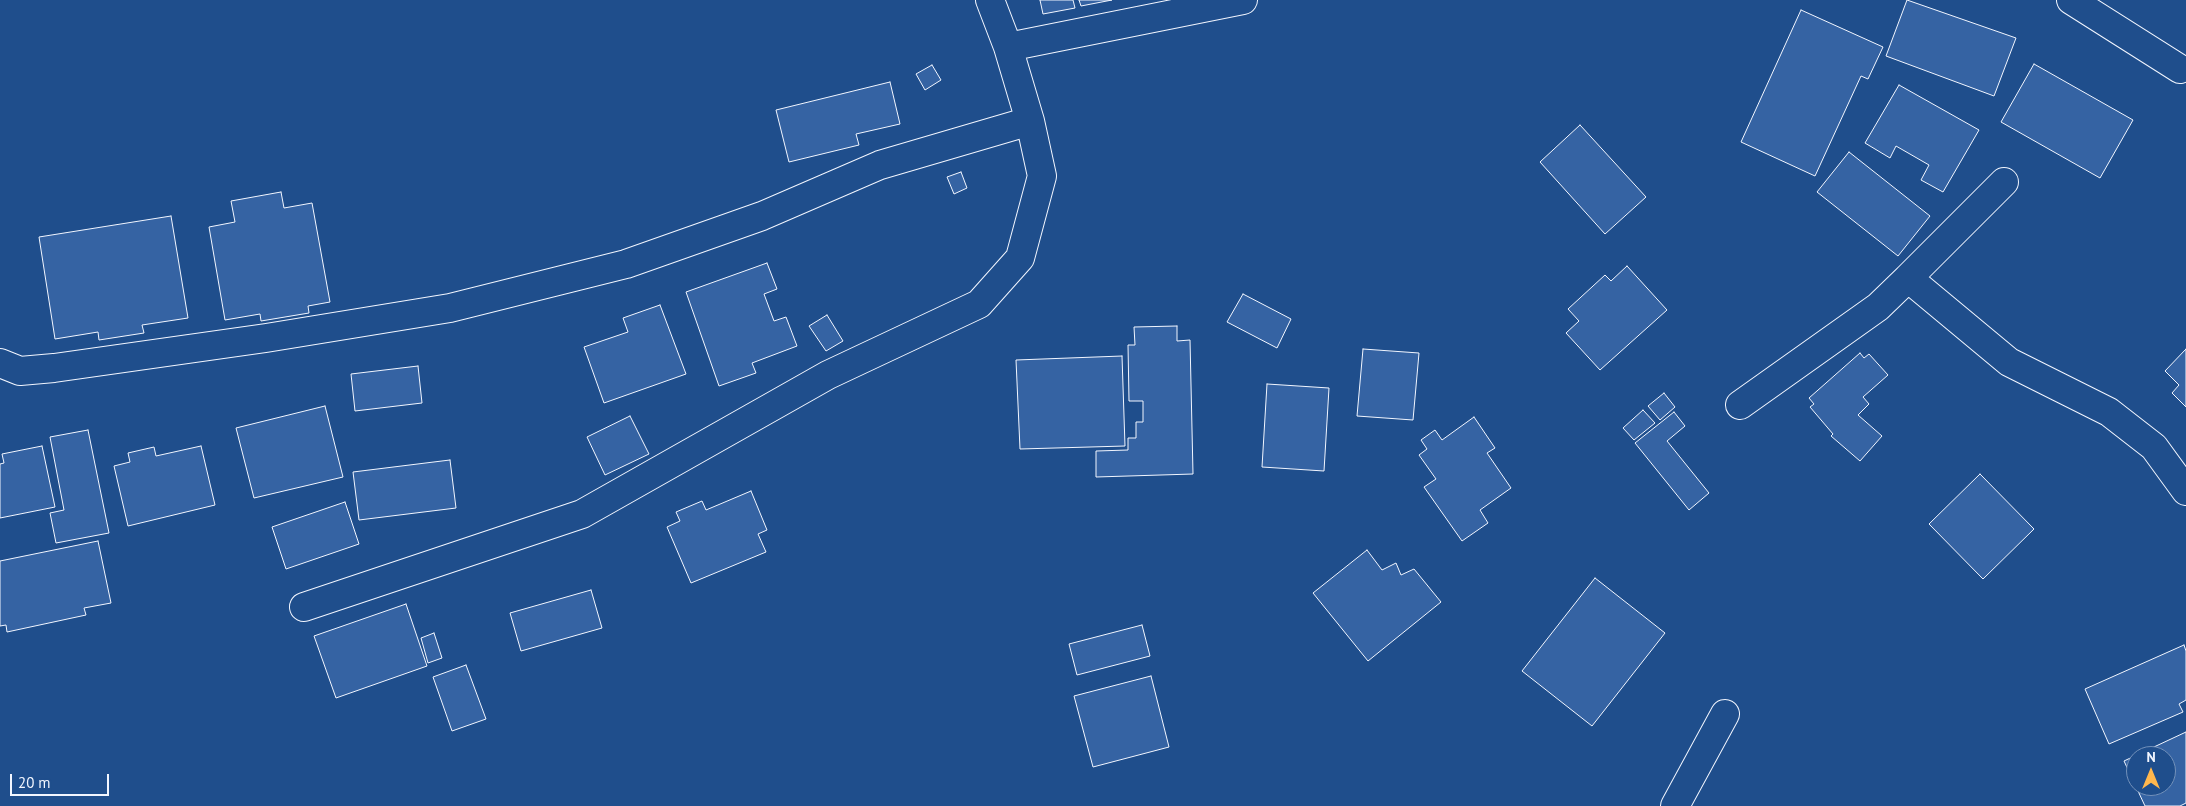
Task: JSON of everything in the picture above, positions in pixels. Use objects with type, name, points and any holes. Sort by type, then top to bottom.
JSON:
[{"type":"street","points":[[304,607],[582,514],[828,375],[979,304],[1020,258],[1042,176],[1030,121],[1008,47],[990,0]]},
{"type":"street","points":[[1008,47],[1243,0]]},
{"type":"street","points":[[2071,0],[2180,69]]},
{"type":"street","points":[[0,363],[20,371],[54,368],[266,338],[450,308],[626,264],[762,216],[880,165],[1030,121]]},
{"type":"street","points":[[1740,405],[1797,362],[1878,307],[2004,182]]},
{"type":"street","points":[[1908,278],[2009,362],[2109,412],[2154,447],[2186,491]]},
{"type":"street","points":[[1675,806],[1725,714]]},
{"type":"building","points":[[1040,0],[1073,0],[1075,8],[1043,14]]},
{"type":"building","points":[[1079,0],[1112,0],[1081,6]]},
{"type":"building","points":[[1907,0],[2016,38],[1994,96],[1886,56]]},
{"type":"building","points":[[1801,10],[1883,47],[1868,79],[1861,76],[1815,176],[1741,142]]},
{"type":"building","points":[[2034,64],[2133,120],[2100,178],[2001,122]]},
{"type":"building","points":[[932,65],[941,80],[925,90],[916,74]]},
{"type":"building","points":[[890,82],[900,124],[856,134],[859,145],[789,162],[776,110]]},
{"type":"building","points":[[1899,85],[1979,130],[1943,192],[1921,180],[1929,165],[1896,146],[1890,158],[1865,143]]},
{"type":"building","points":[[1580,125],[1646,197],[1605,234],[1540,162]]},
{"type":"building","points":[[1849,152],[1930,216],[1898,256],[1817,192]]},
{"type":"building","points":[[961,172],[967,188],[954,194],[947,177]]},
{"type":"building","points":[[281,192],[284,208],[312,203],[330,302],[308,306],[309,313],[261,321],[260,314],[225,320],[209,227],[235,222],[231,201]]},
{"type":"building","points":[[171,216],[188,318],[142,325],[144,333],[99,340],[98,332],[55,339],[39,237]]},
{"type":"building","points":[[767,263],[777,289],[764,294],[774,321],[786,317],[797,346],[752,363],[756,373],[719,386],[686,292]]},
{"type":"building","points":[[1627,266],[1667,310],[1600,370],[1566,333],[1579,321],[1568,309],[1605,275],[1611,281]]},
{"type":"building","points":[[1243,294],[1291,319],[1277,348],[1227,322]]},
{"type":"building","points":[[660,305],[686,374],[604,403],[584,347],[628,332],[623,318]]},
{"type":"building","points":[[827,315],[843,341],[826,351],[809,326]]},
{"type":"building","points":[[1177,326],[1177,341],[1190,340],[1193,474],[1096,477],[1096,451],[1128,450],[1128,438],[1136,438],[1136,422],[1143,422],[1143,401],[1129,401],[1128,345],[1135,345],[1134,327]]},
{"type":"building","points":[[1363,349],[1419,353],[1413,420],[1357,416]]},
{"type":"building","points":[[2186,349],[2186,407],[2172,393],[2179,385],[2165,371]]},
{"type":"building","points":[[1860,353],[1864,358],[1869,354],[1888,375],[1863,397],[1869,404],[1858,415],[1882,436],[1860,461],[1831,436],[1833,434],[1810,407],[1814,404],[1809,398]]},
{"type":"building","points":[[1122,356],[1125,446],[1020,449],[1016,360]]},
{"type":"building","points":[[418,366],[422,403],[355,411],[351,374]]},
{"type":"building","points":[[1267,384],[1329,388],[1324,471],[1262,467]]},
{"type":"building","points":[[1664,393],[1675,407],[1660,420],[1648,406]]},
{"type":"building","points":[[325,406],[343,477],[254,498],[236,428]]},
{"type":"building","points":[[1643,410],[1655,423],[1634,440],[1623,428]]},
{"type":"building","points":[[1674,412],[1685,426],[1667,441],[1709,493],[1689,510],[1635,443]]},
{"type":"building","points":[[630,416],[649,454],[605,475],[587,437]]},
{"type":"building","points":[[1474,417],[1495,448],[1487,453],[1511,488],[1480,510],[1488,523],[1462,541],[1424,487],[1436,479],[1419,455],[1427,449],[1421,440],[1435,430],[1442,440]]},
{"type":"building","points":[[88,430],[109,533],[56,543],[50,513],[64,510],[50,437]]},
{"type":"building","points":[[42,446],[55,507],[0,518],[0,464],[4,463],[2,454]]},
{"type":"building","points":[[201,446],[215,505],[128,526],[114,466],[130,462],[128,453],[154,447],[156,456]]},
{"type":"building","points":[[450,460],[456,508],[359,520],[353,472]]},
{"type":"building","points":[[1980,474],[2034,529],[1983,579],[1929,524]]},
{"type":"building","points":[[751,491],[767,530],[758,534],[766,552],[691,583],[667,527],[680,521],[676,512],[702,501],[706,510]]},
{"type":"building","points":[[345,502],[359,544],[286,569],[272,527]]},
{"type":"building","points":[[98,541],[111,603],[84,608],[86,615],[7,632],[6,625],[0,626],[0,561]]},
{"type":"building","points":[[1367,550],[1382,570],[1396,563],[1401,575],[1414,569],[1441,602],[1368,661],[1313,593]]},
{"type":"building","points":[[1595,578],[1665,633],[1592,726],[1522,671]]},
{"type":"building","points":[[591,590],[602,628],[521,651],[510,613]]},
{"type":"building","points":[[406,604],[427,666],[336,698],[314,636]]},
{"type":"building","points":[[1142,625],[1150,656],[1077,675],[1069,644]]},
{"type":"building","points":[[434,633],[442,658],[428,663],[421,638]]},
{"type":"building","points":[[2184,645],[2186,651],[2186,700],[2179,704],[2183,712],[2109,744],[2085,689]]},
{"type":"building","points":[[466,665],[486,719],[452,731],[433,677]]},
{"type":"building","points":[[1151,676],[1169,747],[1093,767],[1074,696]]},
{"type":"building","points":[[2186,732],[2186,803],[2180,806],[2145,806],[2140,796],[2176,796],[2176,746],[2156,746]]}]
